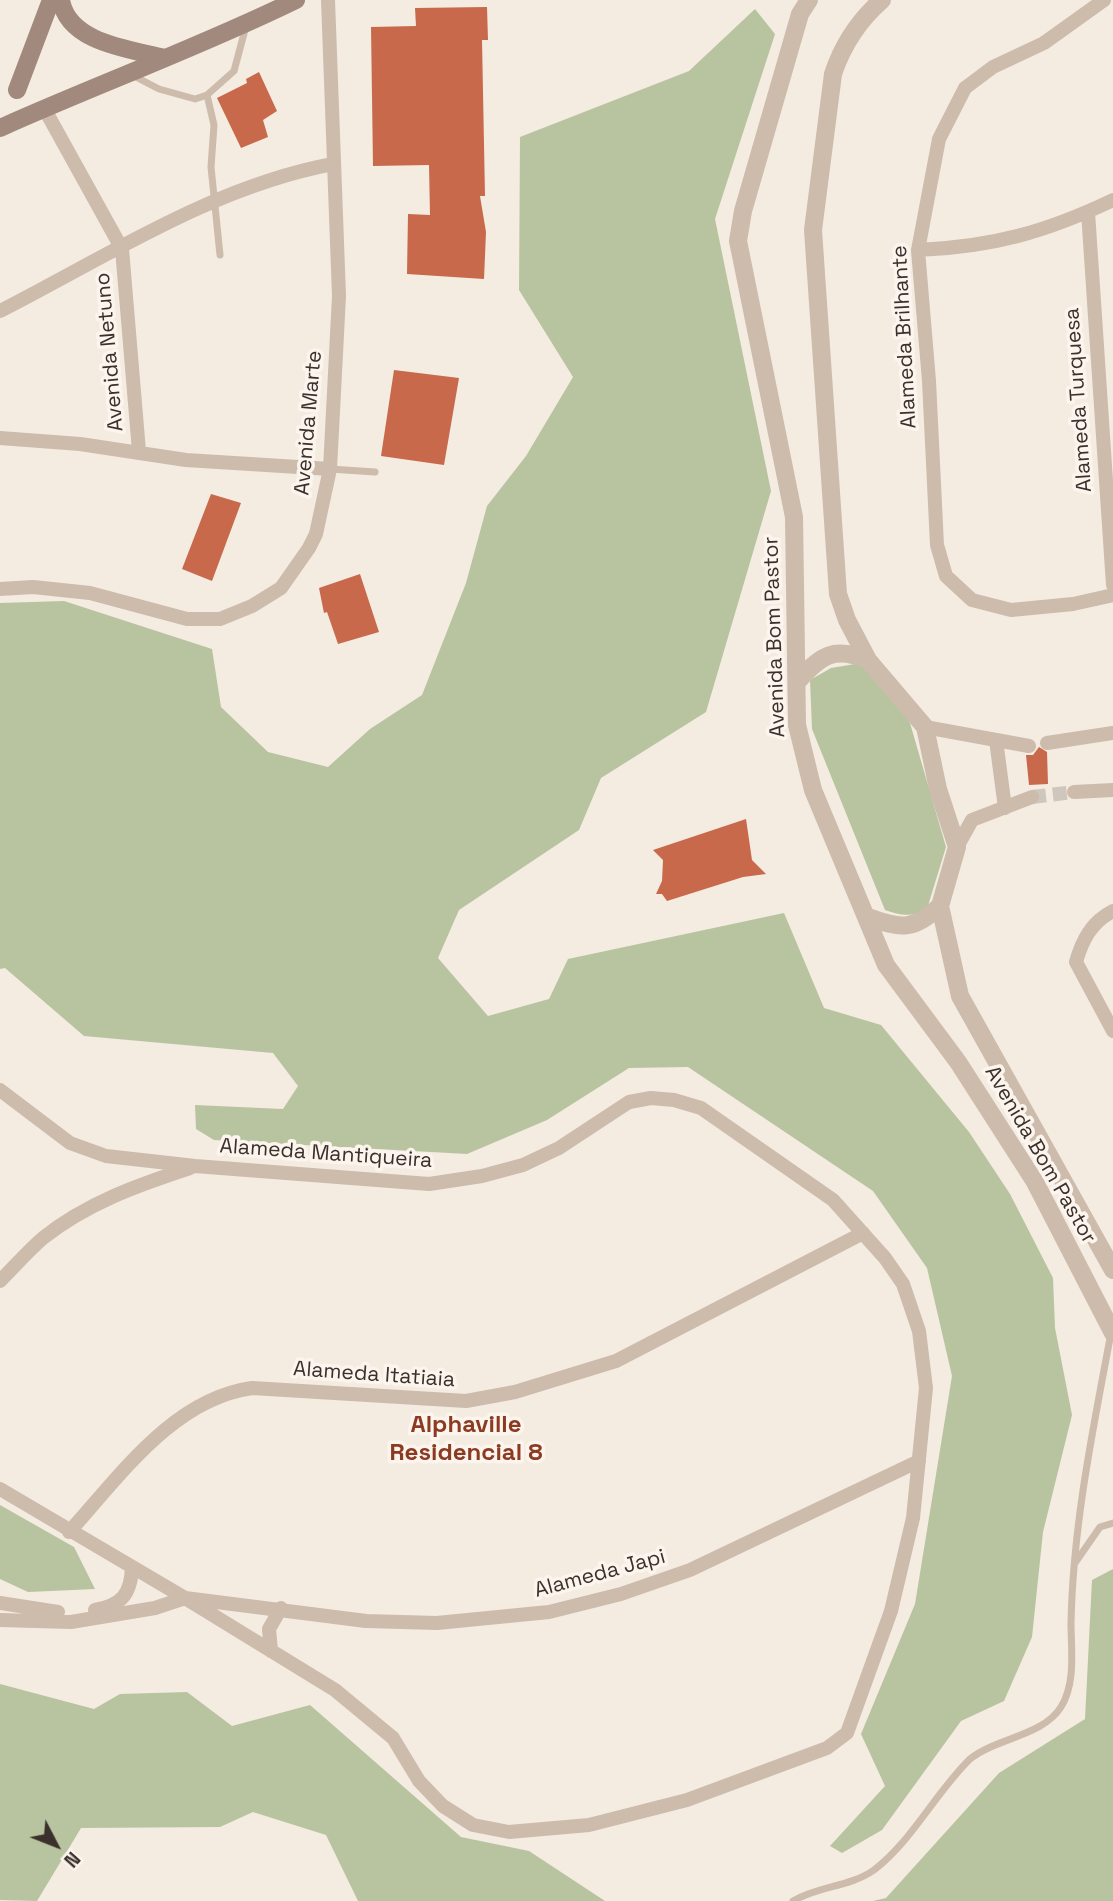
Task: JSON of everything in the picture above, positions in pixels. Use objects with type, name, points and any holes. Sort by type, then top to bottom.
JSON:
[{"type":"main road","points":[[17,90],[51,0]]},
{"type":"main road","points":[[61,0],[63,16],[82,32],[107,43],[165,58]]},
{"type":"main road","points":[[0,128],[247,24],[296,0]]},
{"type":"street","name":"Avenida Marte","points":[[0,589],[33,587],[90,593],[187,619],[220,619],[252,606],[281,588],[300,563],[316,534],[330,469],[339,296],[328,0]]},
{"type":"street","name":"Avenida Bom Pastor","points":[[809,0],[800,14],[743,211],[738,241],[794,517],[797,725],[805,765],[886,965],[958,1062],[1035,1182],[1112,1331]]},
{"type":"street","points":[[882,0],[852,32],[841,51],[833,74],[813,230],[838,594],[847,620],[868,660],[925,727],[937,789],[957,847]]},
{"type":"street","name":"Alameda Brilhante","points":[[1104,0],[1044,43],[993,67],[965,88],[939,139],[918,250],[929,382],[937,545],[946,576],[972,600],[1011,610],[1073,604],[1113,595]]},
{"type":"street","points":[[44,108],[122,249]]},
{"type":"street","points":[[0,311],[215,201],[272,178],[333,164]]},
{"type":"street","points":[[918,250],[967,248],[1013,240],[1113,200]]},
{"type":"street","name":"Alameda Turquesa","points":[[1088,212],[1113,585]]},
{"type":"street","name":"Avenida Netuno","points":[[122,249],[139,451]]},
{"type":"street","points":[[0,438],[139,451],[187,460],[330,469]]},
{"type":"street","points":[[798,681],[815,661],[835,653],[851,653],[868,660]]},
{"type":"street","points":[[925,727],[1029,746]]},
{"type":"street","points":[[1047,743],[1113,733]]},
{"type":"street","points":[[996,740],[1005,808]]},
{"type":"street","points":[[1074,792],[1113,790]]},
{"type":"street","points":[[957,847],[972,820],[1032,797]]},
{"type":"street","name":"Avenida Bom Pastor","points":[[957,847],[940,906],[960,996],[1113,1270]]},
{"type":"street","points":[[867,917],[896,927],[913,926],[940,906]]},
{"type":"street","points":[[1113,911],[1087,933],[1076,962],[1113,1031]]},
{"type":"street","name":"Alameda Mantiqueira","points":[[0,1090],[70,1143],[106,1156],[195,1166],[429,1184],[482,1176],[523,1165],[559,1148],[629,1102],[651,1098],[674,1100],[701,1108],[833,1200],[863,1233],[903,1284],[919,1331],[926,1388],[913,1518],[891,1611],[847,1733],[827,1748],[687,1800],[589,1825],[509,1832],[473,1825],[443,1806],[419,1780],[393,1738],[372,1718],[185,1598],[0,1489]]},
{"type":"street","points":[[0,1280],[42,1239],[78,1214],[125,1190],[195,1166]]},
{"type":"street","name":"Alameda Itatiaia","points":[[69,1532],[178,1417],[204,1401],[229,1391],[252,1388],[466,1401],[515,1392],[616,1361],[863,1233]]},
{"type":"street","name":"Alameda Japi","points":[[185,1598],[281,1608],[366,1621],[437,1623],[549,1612],[621,1594],[690,1570],[919,1461]]},
{"type":"street","points":[[0,1603],[42,1612],[84,1613],[111,1608],[124,1599],[131,1586],[132,1567]]},
{"type":"street","points":[[0,1620],[71,1622],[99,1619],[155,1608],[185,1598]]},
{"type":"street","points":[[271,1651],[269,1629],[281,1608]]},
{"type":"lane","points":[[128,73],[159,89],[195,99],[207,95],[234,71],[247,24]]},
{"type":"lane","points":[[207,95],[214,125],[211,167],[220,255]]},
{"type":"lane","points":[[330,469],[375,471]]},
{"type":"lane","points":[[793,1901],[805,1894],[852,1882],[874,1870],[970,1759],[983,1748],[1045,1724],[1061,1708],[1070,1686],[1073,1567],[1112,1331]]},
{"type":"lane","points":[[1073,1567],[1100,1527],[1113,1523]]},
{"type":"green space","points":[[755,9],[775,34],[715,219],[771,491],[706,712],[601,778],[579,830],[459,910],[438,958],[488,1016],[549,999],[568,959],[784,913],[824,1008],[881,1025],[969,1132],[1010,1194],[1053,1278],[1055,1328],[1072,1415],[1043,1532],[1032,1637],[1004,1701],[961,1721],[882,1830],[842,1853],[830,1846],[885,1786],[861,1734],[915,1604],[952,1376],[927,1268],[873,1191],[688,1067],[629,1068],[547,1120],[467,1154],[214,1140],[196,1129],[195,1105],[283,1109],[298,1086],[273,1053],[84,1036],[5,968],[0,969],[0,603],[64,601],[212,649],[221,707],[268,752],[328,767],[370,729],[422,695],[466,583],[487,506],[526,456],[573,377],[519,290],[520,137],[689,71]]},
{"type":"green space","points":[[861,663],[886,688],[910,723],[946,847],[927,909],[916,913],[902,914],[885,910],[812,729],[810,680],[831,668]]},
{"type":"green space","points":[[0,1505],[74,1547],[95,1589],[28,1592],[0,1579]]},
{"type":"green space","points":[[1113,1569],[1113,1901],[873,1901],[886,1898],[999,1773],[1085,1719],[1092,1580]]},
{"type":"green space","points":[[0,1684],[94,1709],[120,1694],[187,1692],[232,1726],[310,1705],[461,1837],[529,1851],[605,1901],[358,1901],[326,1835],[253,1812],[220,1827],[81,1828],[37,1901],[0,1900]]},
{"type":"building","points":[[487,7],[488,40],[482,40],[485,196],[480,196],[486,232],[484,279],[407,274],[408,214],[430,215],[429,165],[373,166],[371,27],[416,26],[415,8]]},
{"type":"building","points":[[259,72],[277,111],[263,120],[268,137],[241,148],[217,98],[247,83],[246,79]]},
{"type":"building","points":[[394,370],[459,378],[444,465],[381,456]]},
{"type":"building","points":[[211,494],[241,503],[212,581],[182,569]]},
{"type":"building","points":[[360,574],[379,632],[338,644],[327,612],[324,613],[319,588]]},
{"type":"building","points":[[1039,747],[1047,752],[1048,784],[1029,785],[1026,755],[1033,755]]},
{"type":"building","points":[[746,819],[752,860],[766,874],[743,877],[667,901],[662,894],[656,894],[662,881],[663,860],[653,850]]},
{"type":"tunnel","points":[[1032,797],[1074,792]]},
{"type":"district","name":"Alphaville Residencial 8","points":[[466,1439]]}]
